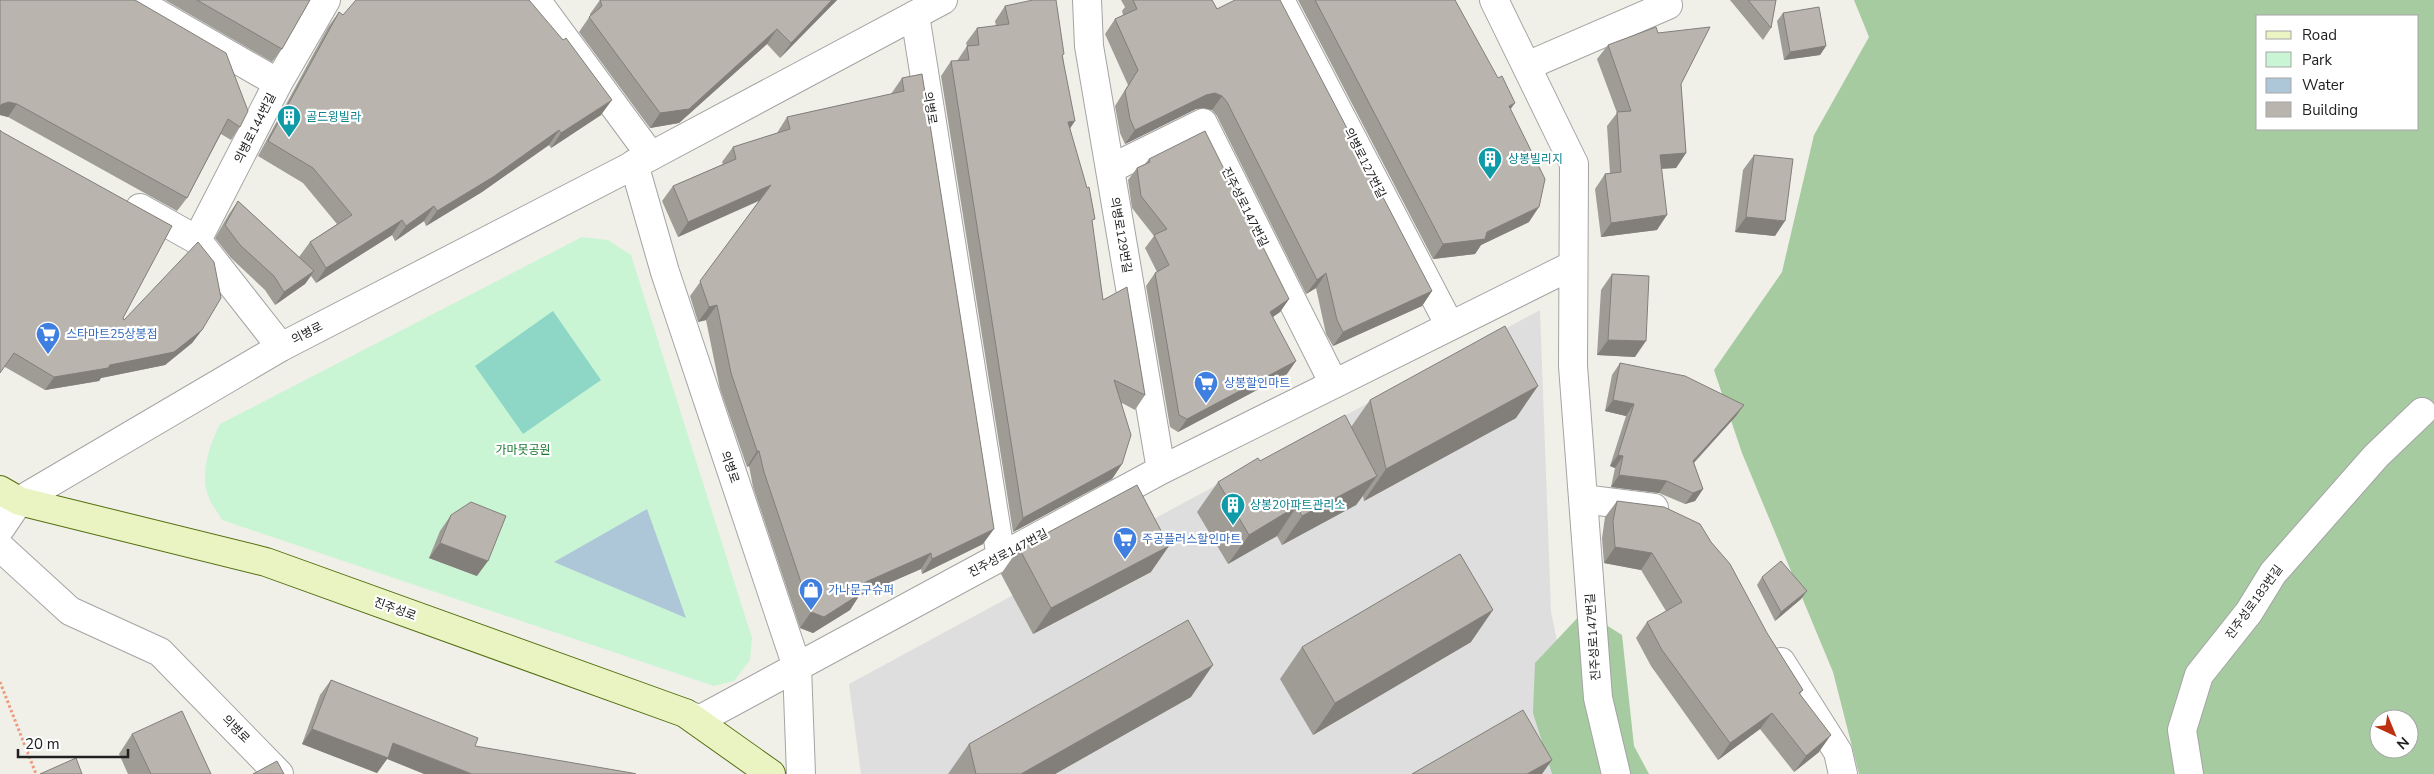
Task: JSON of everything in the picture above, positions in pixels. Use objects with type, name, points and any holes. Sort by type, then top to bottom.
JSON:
[{"type":"main road","name":"진주성로","points":[[9,495],[266,562],[685,713],[771,774]]},
{"type":"street","name":"의병로144번길","points":[[134,0],[278,83],[197,240]]},
{"type":"street","points":[[278,83],[326,0]]},
{"type":"street","points":[[536,0],[642,160]]},
{"type":"street","name":"의병로","points":[[0,529],[9,495],[281,347],[642,160],[943,0]]},
{"type":"street","name":"의병로129번길","points":[[1087,0],[1089,46],[1162,470]]},
{"type":"street","name":"의병로127번길","points":[[1280,0],[1450,326]]},
{"type":"street","name":"진주성로147번길","points":[[1494,0],[1574,164],[1573,366],[1598,698],[1616,774]]},
{"type":"street","points":[[1527,66],[1668,5]]},
{"type":"street","name":"의병로","points":[[915,15],[1001,558]]},
{"type":"street","name":"진주성로147번길","points":[[1110,169],[1203,123],[1334,384]]},
{"type":"street","name":"의병로","points":[[642,160],[665,272],[797,667],[801,774]]},
{"type":"street","points":[[120,197],[197,240],[281,347]]},
{"type":"street","name":"진주성로147번길","points":[[685,713],[699,720],[1162,470],[1572,265]]},
{"type":"street","name":"진주성로183번길","points":[[2189,774],[2182,730],[2198,675],[2249,612],[2273,573],[2376,456],[2422,412]]},
{"type":"street","points":[[1583,499],[1657,508],[1675,517]]},
{"type":"street","name":"의병로","points":[[0,546],[70,611],[160,652],[279,774]]},
{"type":"street","points":[[1769,642],[1838,752],[1843,774]]},
{"type":"path","points":[[0,682],[36,774]]},
{"type":"shaded area","points":[[1540,310],[1551,612],[1585,774],[861,774],[849,684]]},
{"type":"shaded area","points":[[553,311],[601,380],[523,434],[475,366]]},
{"type":"green space","points":[[1854,0],[2434,0],[2434,774],[1859,774],[1833,672],[1742,453],[1714,370],[1782,272],[1814,135],[1869,37]]},
{"type":"green space","name":"가마못공원","points":[[582,237],[608,240],[631,255],[752,638],[750,660],[734,681],[714,686],[222,520],[208,496],[205,484],[206,466],[210,448],[220,424]]},
{"type":"green space","points":[[1584,611],[1622,635],[1634,746],[1649,774],[1552,774],[1533,713],[1535,663]]},
{"type":"water","points":[[647,509],[686,618],[554,562]]},
{"type":"building","points":[[0,0],[135,0],[226,53],[248,111],[240,127],[228,119],[187,198],[17,104],[9,102],[0,106]]},
{"type":"building","points":[[197,0],[310,0],[282,49]]},
{"type":"building","points":[[356,0],[529,0],[563,40],[566,38],[612,100],[561,133],[559,130],[493,177],[437,211],[434,206],[406,226],[402,220],[326,268],[310,242],[352,215],[313,168],[268,141],[339,12],[343,15]]},
{"type":"building","points":[[600,0],[832,0],[791,43],[777,29],[689,109],[660,113],[589,17],[602,6]]},
{"type":"building","points":[[1033,0],[1056,0],[1064,54],[1062,55],[1075,121],[1068,122],[1087,188],[1089,187],[1095,219],[1092,220],[1103,300],[1127,287],[1145,395],[1114,380],[1131,435],[1122,464],[1023,518],[951,61],[969,60],[967,46],[979,45],[977,28],[1009,24],[1005,6]]},
{"type":"building","points":[[1133,0],[1212,0],[1217,9],[1235,0],[1280,0],[1432,291],[1343,332],[1337,320],[1326,273],[1317,280],[1227,102],[1222,96],[1215,93],[1206,95],[1135,130],[1130,119],[1125,91],[1138,70],[1115,19],[1137,9]]},
{"type":"building","points":[[1315,0],[1455,0],[1498,78],[1502,76],[1515,103],[1509,106],[1545,179],[1539,207],[1487,232],[1485,239],[1443,244]]},
{"type":"building","points":[[1748,0],[1776,0],[1771,28]]},
{"type":"building","points":[[1819,7],[1826,46],[1790,52],[1783,13]]},
{"type":"building","points":[[1656,27],[1658,33],[1710,27],[1681,84],[1686,153],[1660,155],[1667,215],[1611,223],[1605,174],[1621,172],[1617,112],[1631,111],[1608,45]]},
{"type":"building","points":[[922,74],[994,529],[932,559],[931,553],[859,585],[860,594],[824,617],[811,612],[764,472],[759,451],[757,451],[731,373],[717,305],[709,307],[700,281],[771,185],[688,222],[673,186],[736,159],[733,147],[790,129],[787,117],[904,91],[902,78]]},
{"type":"building","points":[[0,130],[172,226],[123,318],[124,320],[198,242],[214,262],[221,298],[202,330],[174,352],[110,365],[108,368],[54,377],[14,353],[0,373]]},
{"type":"building","points":[[1205,131],[1289,299],[1270,312],[1296,361],[1187,419],[1179,415],[1155,273],[1169,265],[1154,235],[1167,229],[1141,196],[1137,168],[1150,162],[1149,159]]},
{"type":"building","points":[[1754,155],[1793,159],[1785,221],[1746,217]]},
{"type":"building","points":[[238,201],[314,271],[284,292],[274,276],[240,245],[225,225]]},
{"type":"building","points":[[1612,274],[1649,276],[1646,341],[1608,340]]},
{"type":"building","points":[[1505,326],[1538,386],[1386,469],[1370,400]]},
{"type":"building","points":[[1620,363],[1685,376],[1744,405],[1693,461],[1703,489],[1693,493],[1667,481],[1619,475],[1623,456],[1618,455],[1634,404],[1613,400]]},
{"type":"building","points":[[1345,415],[1377,476],[1302,516],[1297,506],[1249,535],[1218,482],[1258,458],[1260,461]]},
{"type":"building","points":[[1137,485],[1169,546],[1051,608],[1019,548]]},
{"type":"building","points":[[1617,501],[1664,507],[1700,524],[1711,542],[1730,564],[1767,633],[1803,690],[1799,693],[1831,735],[1806,756],[1772,713],[1730,743],[1662,650],[1647,622],[1682,602],[1652,553],[1615,547],[1613,521]]},
{"type":"building","points":[[471,502],[506,516],[488,561],[440,543],[451,515]]},
{"type":"building","points":[[1460,554],[1493,610],[1335,703],[1302,647]]},
{"type":"building","points":[[1781,561],[1807,591],[1781,612],[1762,577]]},
{"type":"building","points":[[1188,620],[1213,665],[1021,774],[976,774],[969,744]]},
{"type":"building","points":[[331,680],[478,738],[475,746],[636,774],[472,774],[393,743],[388,758],[312,729]]},
{"type":"building","points":[[1523,710],[1552,760],[1527,774],[1412,774]]},
{"type":"building","points":[[182,711],[211,774],[151,774],[132,734]]},
{"type":"building","points":[[76,758],[82,774],[40,774]]},
{"type":"building","points":[[277,761],[284,774],[253,774]]},
{"type":"place","name":"골드윙빌라","points":[[289,138]]},
{"type":"place","name":"상봉빌리지","points":[[1490,180]]},
{"type":"place","name":"스타마트25상봉점","points":[[48,355]]},
{"type":"place","name":"상봉할인마트","points":[[1206,404]]},
{"type":"place","name":"상봉2아파트관리소","points":[[1233,526]]},
{"type":"place","name":"주공플러스할인마트","points":[[1125,560]]},
{"type":"place","name":"가나문구슈퍼","points":[[811,611]]}]
